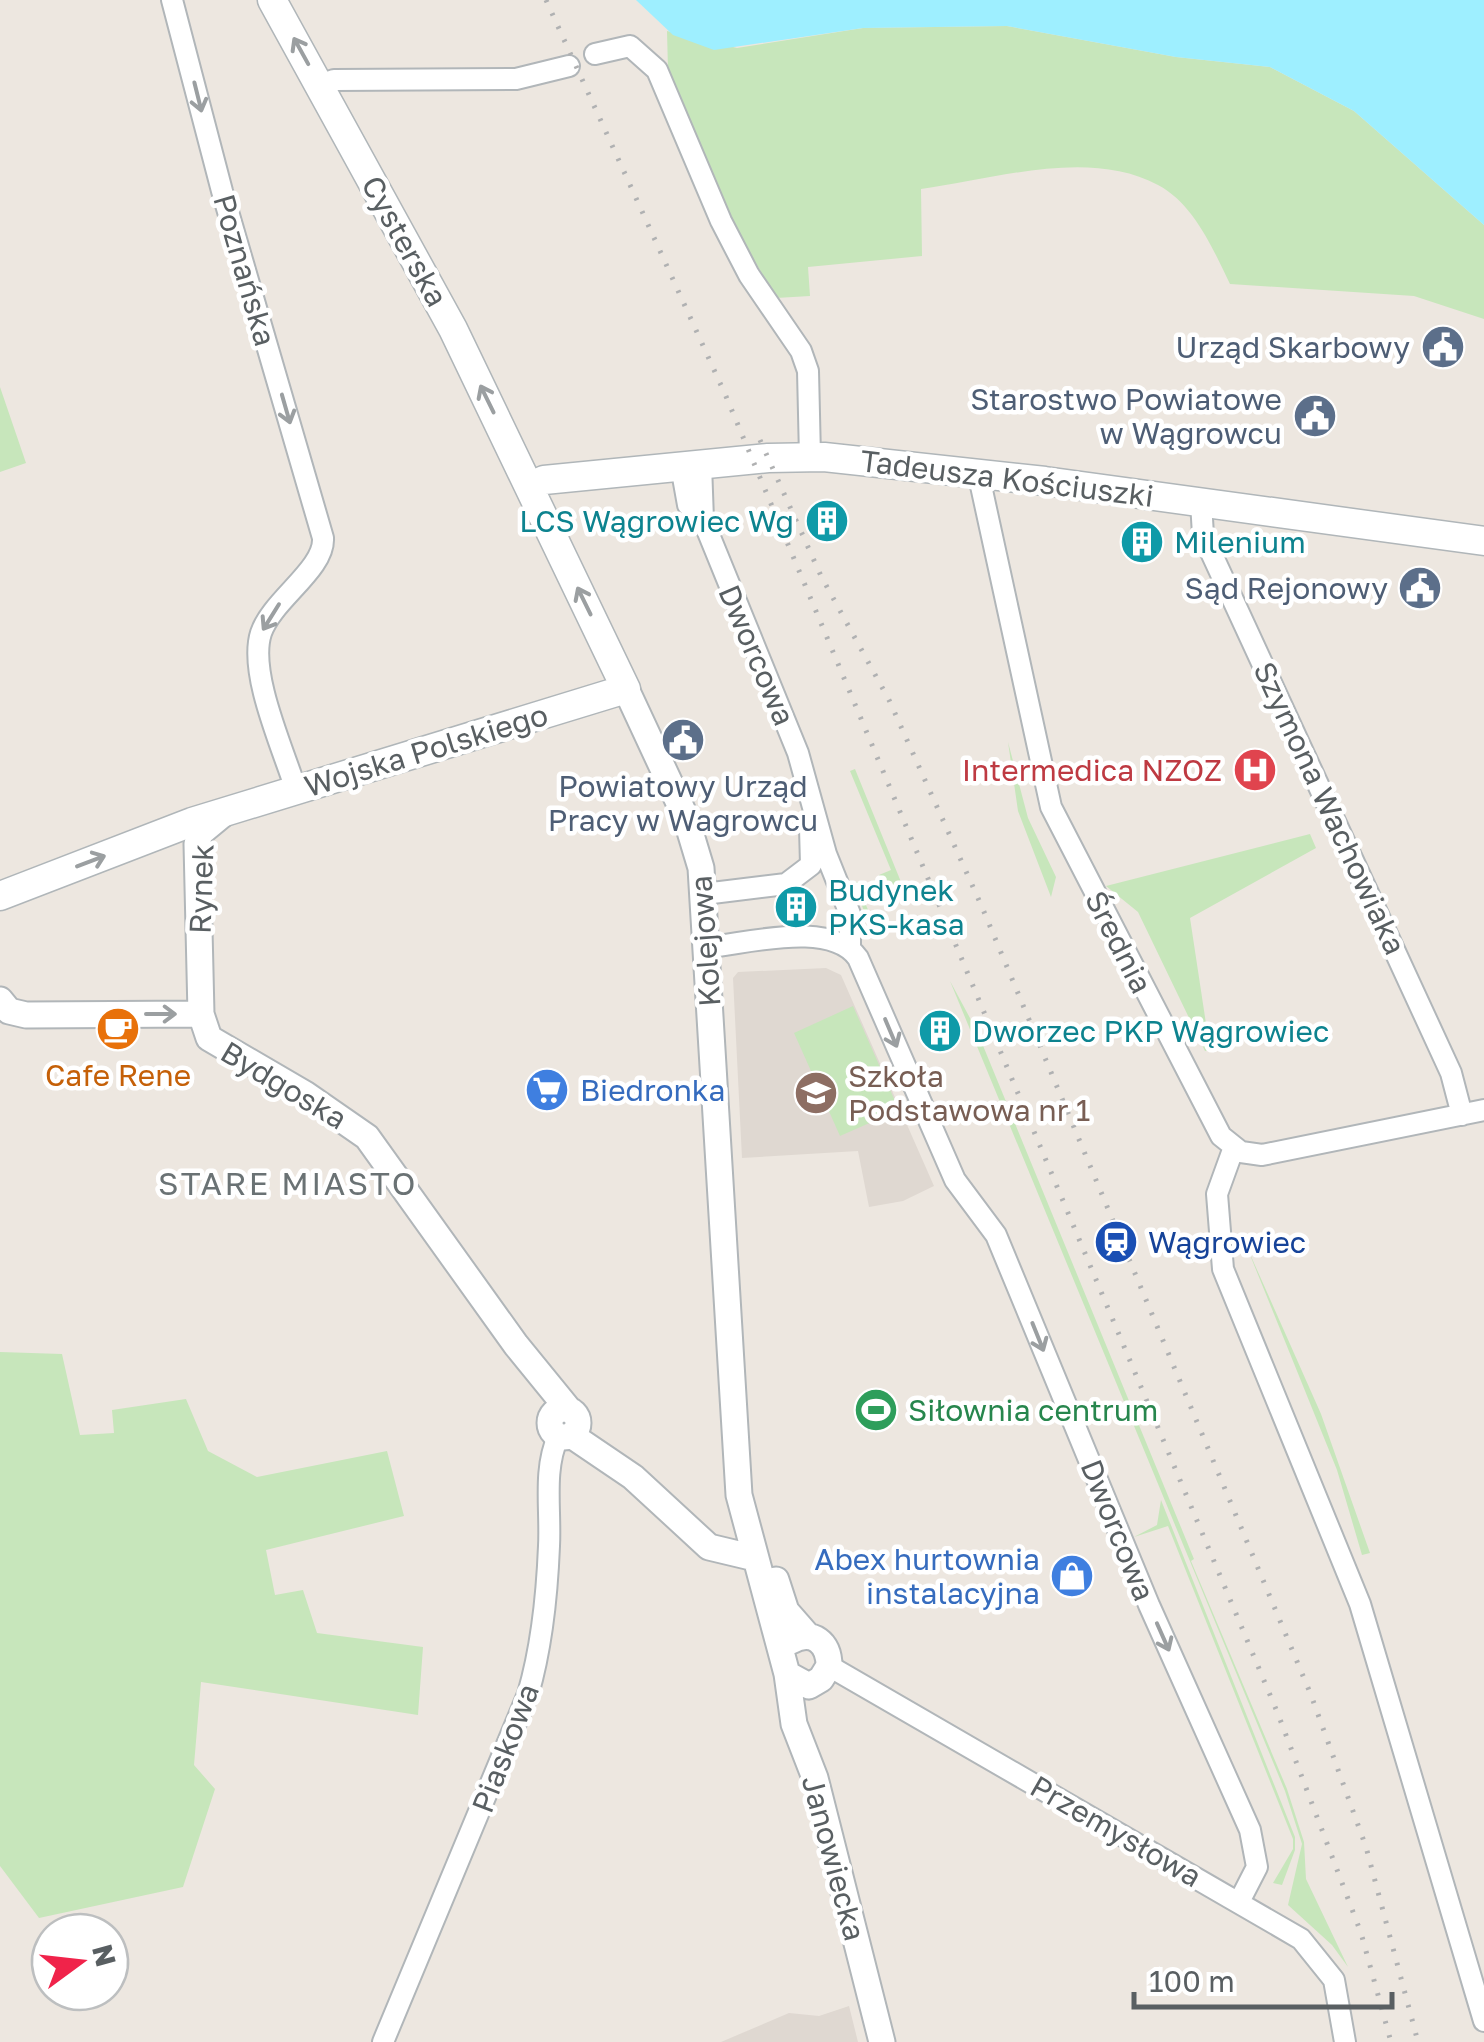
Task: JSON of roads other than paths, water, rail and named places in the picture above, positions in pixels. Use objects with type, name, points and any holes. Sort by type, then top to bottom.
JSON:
[{"type":"main road","name":"Cysterska","points":[[272,0],[453,329],[529,487]]},
{"type":"main road","name":"Tadeusza Kościuszki","points":[[529,487],[544,480],[810,457],[978,472],[1484,542]]},
{"type":"main road","name":"Kolejowa","points":[[529,487],[626,689]]},
{"type":"main road","name":"Wojska Polskiego","points":[[227,812],[626,689]]},
{"type":"main road","name":"Rynek","points":[[0,896],[227,812]]},
{"type":"street","name":"Poznańska","points":[[174,1],[222,191],[324,538],[321,555],[273,610],[258,646],[262,682],[296,790]]},
{"type":"street","points":[[594,54],[630,46],[657,70],[720,221],[749,275],[801,351],[808,371],[810,457]]},
{"type":"street","points":[[320,85],[334,80],[516,80],[569,66]]},
{"type":"street","name":"Dworcowa","points":[[691,465],[688,505],[703,520],[798,753],[850,914],[850,946],[955,1180],[996,1235],[1143,1591],[1250,1830],[1256,1866],[1239,1902]]},
{"type":"street","name":"Średnia","points":[[978,472],[1051,807],[1210,1118],[1234,1147]]},
{"type":"street","name":"Szymona Wachowiaka","points":[[1200,502],[1203,535],[1452,1074],[1462,1115]]},
{"type":"street","name":"Kolejowa","points":[[626,689],[686,818],[704,894],[739,1495],[755,1526],[786,1611],[807,1636]]},
{"type":"street","name":"Dworcowa","points":[[704,894],[773,887],[802,876],[812,860],[809,791]]},
{"type":"street","name":"Rynek","points":[[201,1014],[197,844],[200,833],[227,812]]},
{"type":"street","points":[[708,947],[818,936],[850,946]]},
{"type":"street","points":[[0,1000],[9,1012],[26,1015],[201,1014]]},
{"type":"street","name":"Bydgoska","points":[[201,1014],[216,1046],[305,1094],[377,1148],[516,1345],[565,1424],[633,1478],[709,1547],[755,1558]]},
{"type":"street","points":[[1484,1110],[1270,1155],[1248,1154],[1234,1147],[1217,1194],[1223,1269],[1360,1604],[1484,2021]]},
{"type":"street","name":"Piaskowa","points":[[383,2042],[528,1694],[541,1642],[550,1546],[550,1464],[565,1424]]},
{"type":"street","points":[[688,1525],[716,1535],[755,1526]]},
{"type":"street","name":"Kolejowa","points":[[755,1526],[755,1558],[792,1672]]},
{"type":"street","points":[[807,1636],[822,1643],[829,1666],[821,1679],[792,1672],[792,1640],[807,1636]]},
{"type":"street","name":"Przemysłowa","points":[[829,1666],[1285,1927],[1322,1960],[1339,1992],[1345,2042]]},
{"type":"street","name":"Janowiecka","points":[[792,1672],[807,1720],[816,1778],[882,2042]]},
{"type":"water","points":[[636,0],[1484,0],[1484,225],[1354,111],[1270,67],[1176,57],[1007,26],[863,28],[714,50],[673,35]]},
{"type":"railway","points":[[546,0],[725,394],[1278,1714],[1361,1933],[1391,2042]]},
{"type":"railway","points":[[760,440],[821,576],[889,700],[982,907],[1311,1695],[1366,1847],[1418,2042]]},
{"type":"place","name":"Urząd Skarbowy","points":[[1443,347]]},
{"type":"place","name":"Starostwo Powiatowe w Wągrowcu","points":[[1315,416]]},
{"type":"place","name":"LCS Wągrowiec Wg","points":[[827,521]]},
{"type":"place","name":"Milenium","points":[[1142,542]]},
{"type":"place","name":"Sąd Rejonowy","points":[[1420,588]]},
{"type":"place","name":"Powiatowy Urząd Pracy w Wagrowcu","points":[[683,740]]},
{"type":"place","name":"Intermedica NZOZ","points":[[1255,770]]},
{"type":"place","name":"Budynek PKS-kasa","points":[[796,907]]},
{"type":"place","name":"Cafe Rene","points":[[118,1029]]},
{"type":"place","name":"Dworzec PKP Wągrowiec","points":[[940,1031]]},
{"type":"place","name":"Biedronka","points":[[547,1090]]},
{"type":"place","name":"Szkoła Podstawowa nr 1","points":[[816,1093]]},
{"type":"place","name":"Wągrowiec","points":[[1116,1242]]},
{"type":"place","name":"Siłownia centrum","points":[[876,1410]]},
{"type":"place","name":"Abex hurtownia instalacyjna","points":[[1072,1576]]},
{"type":"district","name":"STARE MIASTO","points":[[288,1183]]}]
